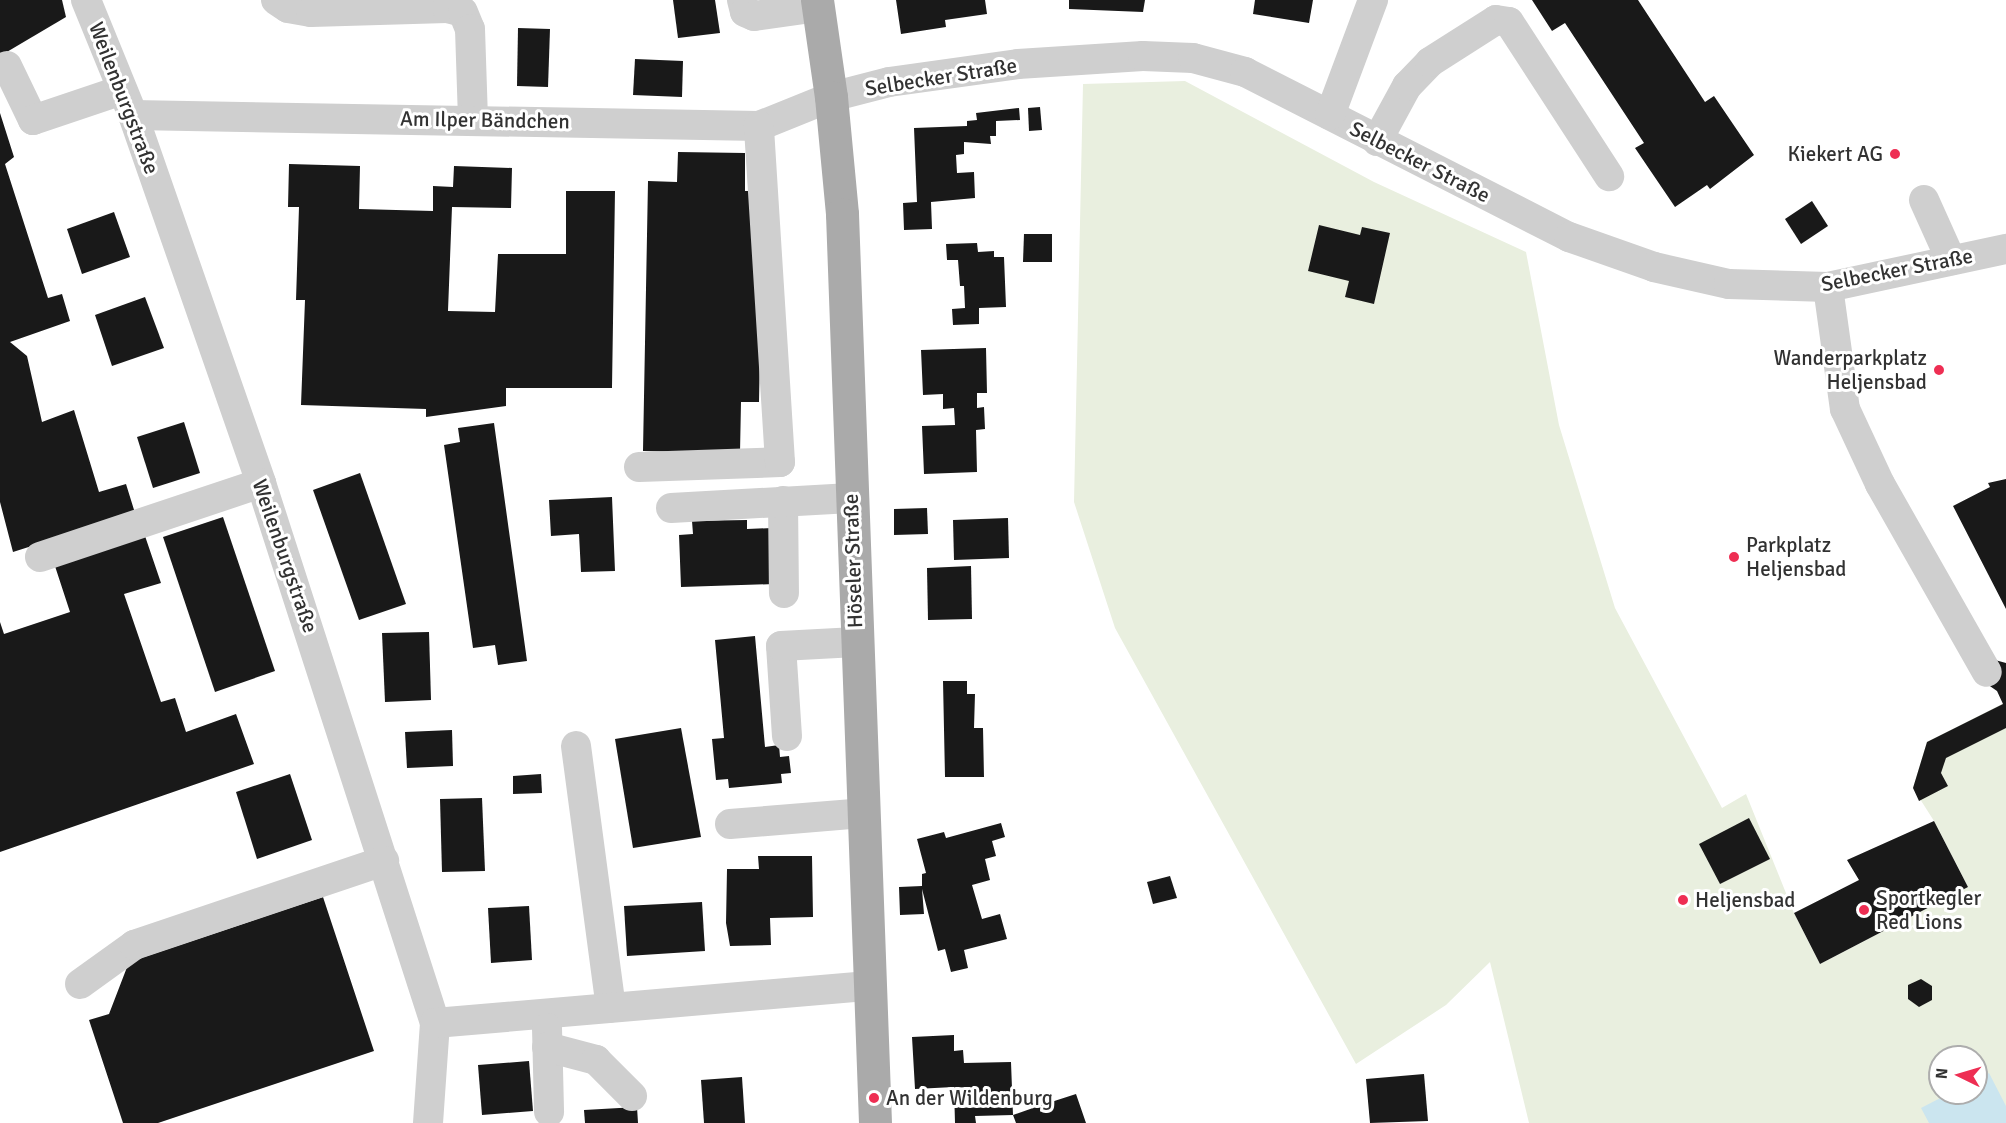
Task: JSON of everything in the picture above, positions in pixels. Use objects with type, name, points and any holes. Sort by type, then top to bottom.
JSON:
[{"type":"main road","name":"Höseler Straße","points":[[817,3],[831,97],[842,214],[856,642],[876,1123]]},
{"type":"street","points":[[276,0],[288,8],[311,12],[458,4],[470,29],[473,120]]},
{"type":"street","points":[[742,0],[745,12],[754,16],[817,3]]},
{"type":"street","points":[[1330,115],[1373,0]]},
{"type":"street","name":"Weilenburgstraße","points":[[92,2],[261,483],[435,1023],[428,1123]]},
{"type":"street","points":[[1377,141],[1407,86],[1430,62],[1496,20],[1509,22],[1609,176]]},
{"type":"street","name":"Selbecker Straße","points":[[831,97],[889,82],[1018,64],[1143,56],[1193,58],[1245,72],[1569,237],[1654,267],[1729,284],[1828,286],[2006,249]]},
{"type":"street","name":"Am Ilper Bändchen","points":[[7,66],[33,120],[128,103],[473,120],[759,126],[831,97]]},
{"type":"street","points":[[639,467],[780,462],[759,126]]},
{"type":"street","points":[[1924,200],[1951,260]]},
{"type":"street","points":[[1828,286],[1845,409],[1880,484],[1988,672]]},
{"type":"street","points":[[40,557],[261,483]]},
{"type":"street","points":[[671,508],[851,498]]},
{"type":"street","points":[[783,501],[784,593]]},
{"type":"street","points":[[787,735],[781,646],[856,642]]},
{"type":"street","points":[[576,746],[611,1008]]},
{"type":"street","points":[[730,824],[863,813]]},
{"type":"street","points":[[80,984],[134,945],[384,861]]},
{"type":"street","points":[[435,1023],[871,986]]},
{"type":"street","points":[[547,1013],[549,1112]]},
{"type":"street","points":[[547,1047],[596,1060],[632,1096]]},
{"type":"green space","points":[[1185,81],[1374,182],[1526,252],[1559,425],[1615,608],[1722,808],[1746,794],[1794,913],[1820,964],[1968,887],[1934,821],[1913,788],[1927,742],[2006,702],[2006,1123],[1529,1123],[1490,962],[1446,1005],[1356,1064],[1115,628],[1074,502],[1083,84]]},
{"type":"green space","points":[[2006,663],[2006,702],[1987,672]]},
{"type":"water","points":[[1988,1074],[2006,1106],[2006,1123],[1929,1123],[1921,1108],[1928,1104],[1988,1105]]},
{"type":"building","points":[[0,0],[62,0],[66,17],[0,56]]},
{"type":"building","points":[[673,0],[715,0],[720,33],[678,38]]},
{"type":"building","points":[[896,0],[985,0],[987,14],[945,20],[946,27],[901,34]]},
{"type":"building","points":[[1069,0],[1145,0],[1143,12],[1069,9]]},
{"type":"building","points":[[1255,0],[1313,0],[1309,23],[1253,14]]},
{"type":"building","points":[[1532,0],[1638,0],[1705,102],[1714,96],[1754,155],[1710,189],[1707,185],[1675,207],[1635,148],[1644,143],[1565,23],[1552,31]]},
{"type":"building","points":[[518,28],[550,29],[548,87],[517,86]]},
{"type":"building","points":[[635,59],[683,61],[682,97],[633,95]]},
{"type":"building","points":[[1040,107],[1042,130],[1029,131],[1028,108]]},
{"type":"building","points":[[1019,108],[1020,120],[996,121],[996,136],[990,136],[991,144],[964,142],[964,154],[956,155],[957,173],[974,172],[975,198],[931,202],[932,229],[904,230],[903,203],[917,202],[914,128],[967,126],[967,121],[977,120],[976,113]]},
{"type":"building","points":[[0,113],[14,157],[5,164],[48,298],[62,294],[70,321],[10,342],[27,356],[42,422],[74,410],[99,492],[126,484],[135,513],[13,552],[0,502]]},
{"type":"building","points":[[678,152],[745,153],[745,191],[763,191],[759,402],[741,402],[740,453],[643,451],[648,181],[677,182]]},
{"type":"building","points":[[289,164],[360,166],[359,209],[433,211],[433,186],[453,187],[454,166],[512,168],[511,208],[452,207],[448,311],[495,312],[498,254],[566,254],[566,191],[615,191],[612,388],[506,388],[506,406],[426,417],[426,409],[301,405],[305,300],[296,300],[299,207],[288,207]]},
{"type":"building","points":[[1812,201],[1828,226],[1801,244],[1785,219]]},
{"type":"building","points":[[114,212],[130,257],[82,274],[67,229]]},
{"type":"building","points":[[1319,225],[1360,235],[1362,227],[1390,233],[1374,304],[1345,297],[1349,281],[1308,271]]},
{"type":"building","points":[[1024,234],[1052,234],[1052,262],[1023,262]]},
{"type":"building","points":[[977,243],[978,252],[994,251],[994,257],[1004,257],[1006,307],[979,308],[979,324],[953,325],[952,309],[965,308],[964,286],[960,286],[958,260],[947,260],[946,244]]},
{"type":"building","points":[[145,297],[164,348],[112,366],[95,315]]},
{"type":"building","points":[[986,348],[987,393],[977,393],[977,408],[984,407],[985,429],[976,430],[977,472],[924,474],[922,426],[955,425],[954,408],[943,409],[943,394],[923,395],[921,350]]},
{"type":"building","points":[[184,422],[200,473],[153,488],[137,437]]},
{"type":"building","points":[[494,423],[527,661],[498,665],[495,645],[473,648],[444,445],[460,442],[458,428]]},
{"type":"building","points":[[360,473],[406,604],[359,620],[313,490]]},
{"type":"building","points":[[2006,479],[2006,609],[1953,506],[1990,487],[1988,483]]},
{"type":"building","points":[[612,497],[615,571],[581,572],[579,534],[551,536],[549,500]]},
{"type":"building","points":[[927,508],[928,534],[894,535],[894,509]]},
{"type":"building","points":[[223,517],[275,671],[215,692],[163,537]]},
{"type":"building","points":[[1008,518],[1009,558],[954,560],[953,520]]},
{"type":"building","points":[[747,520],[747,529],[772,528],[774,584],[681,587],[679,535],[693,534],[692,521]]},
{"type":"building","points":[[145,536],[161,583],[124,594],[161,702],[175,698],[186,732],[236,714],[254,764],[0,852],[0,622],[4,634],[70,612],[52,557]]},
{"type":"building","points":[[971,566],[972,619],[928,620],[927,568]]},
{"type":"building","points":[[429,632],[431,700],[385,702],[382,633]]},
{"type":"building","points":[[755,636],[765,747],[779,745],[780,757],[789,756],[791,773],[781,774],[782,783],[729,788],[728,779],[716,780],[712,739],[724,738],[715,640]]},
{"type":"building","points":[[1995,660],[2006,663],[2006,728],[1946,758],[1941,773],[1948,786],[1919,801],[1913,788],[1927,742],[2003,704],[1997,691],[1984,682]]},
{"type":"building","points":[[943,681],[967,681],[967,694],[975,694],[974,728],[983,728],[984,777],[945,777]]},
{"type":"building","points":[[681,728],[701,837],[633,848],[615,739]]},
{"type":"building","points":[[452,730],[453,766],[407,768],[405,732]]},
{"type":"building","points":[[290,774],[312,840],[257,859],[236,792]]},
{"type":"building","points":[[541,774],[542,793],[513,794],[513,776]]},
{"type":"building","points":[[482,798],[485,871],[442,872],[440,799]]},
{"type":"building","points":[[1749,818],[1770,859],[1720,884],[1699,844]]},
{"type":"building","name":"Sportkegler Red Lions","points":[[1934,821],[1968,887],[1820,964],[1794,913],[1859,880],[1847,860]]},
{"type":"building","points":[[1001,823],[1005,837],[992,841],[996,856],[985,859],[990,880],[972,885],[982,919],[1000,914],[1007,939],[964,950],[968,968],[951,972],[945,949],[938,951],[922,889],[924,914],[900,915],[899,887],[922,886],[922,874],[926,873],[917,839],[944,832],[946,838]]},
{"type":"building","points":[[758,856],[812,856],[813,917],[770,918],[771,945],[730,946],[726,923],[727,869],[759,869]]},
{"type":"building","points":[[1170,876],[1177,898],[1153,904],[1147,882]]},
{"type":"building","points":[[323,897],[374,1051],[158,1123],[123,1123],[89,1020],[109,1014],[129,962]]},
{"type":"building","points":[[702,902],[705,951],[627,956],[624,906]]},
{"type":"building","points":[[529,906],[532,960],[491,963],[488,908]]},
{"type":"building","points":[[1921,979],[1932,986],[1932,1000],[1919,1007],[1908,999],[1908,985]]},
{"type":"building","points":[[954,1035],[954,1051],[963,1050],[964,1063],[1011,1062],[1013,1115],[975,1116],[976,1123],[955,1123],[954,1087],[915,1089],[912,1037]]},
{"type":"building","points":[[529,1061],[533,1111],[482,1115],[478,1065]]},
{"type":"building","points":[[1424,1074],[1428,1121],[1370,1123],[1366,1079]]},
{"type":"building","points":[[742,1077],[745,1123],[704,1123],[701,1080]]},
{"type":"building","points":[[1076,1094],[1086,1123],[1016,1123],[1013,1115],[1033,1108],[1031,1100],[1042,1096],[1045,1104]]},
{"type":"building","points":[[637,1107],[638,1123],[585,1123],[584,1110]]},
{"type":"place","name":"Kiekert AG","points":[[1895,154]]},
{"type":"place","name":"Wanderparkplatz Heljensbad","points":[[1939,370]]},
{"type":"place","name":"Parkplatz Heljensbad","points":[[1734,557]]},
{"type":"place","name":"Heljensbad","points":[[1683,900]]},
{"type":"place","name":"Sportkegler Red Lions","points":[[1864,910]]},
{"type":"place","name":"An der Wildenburg","points":[[874,1098]]}]
